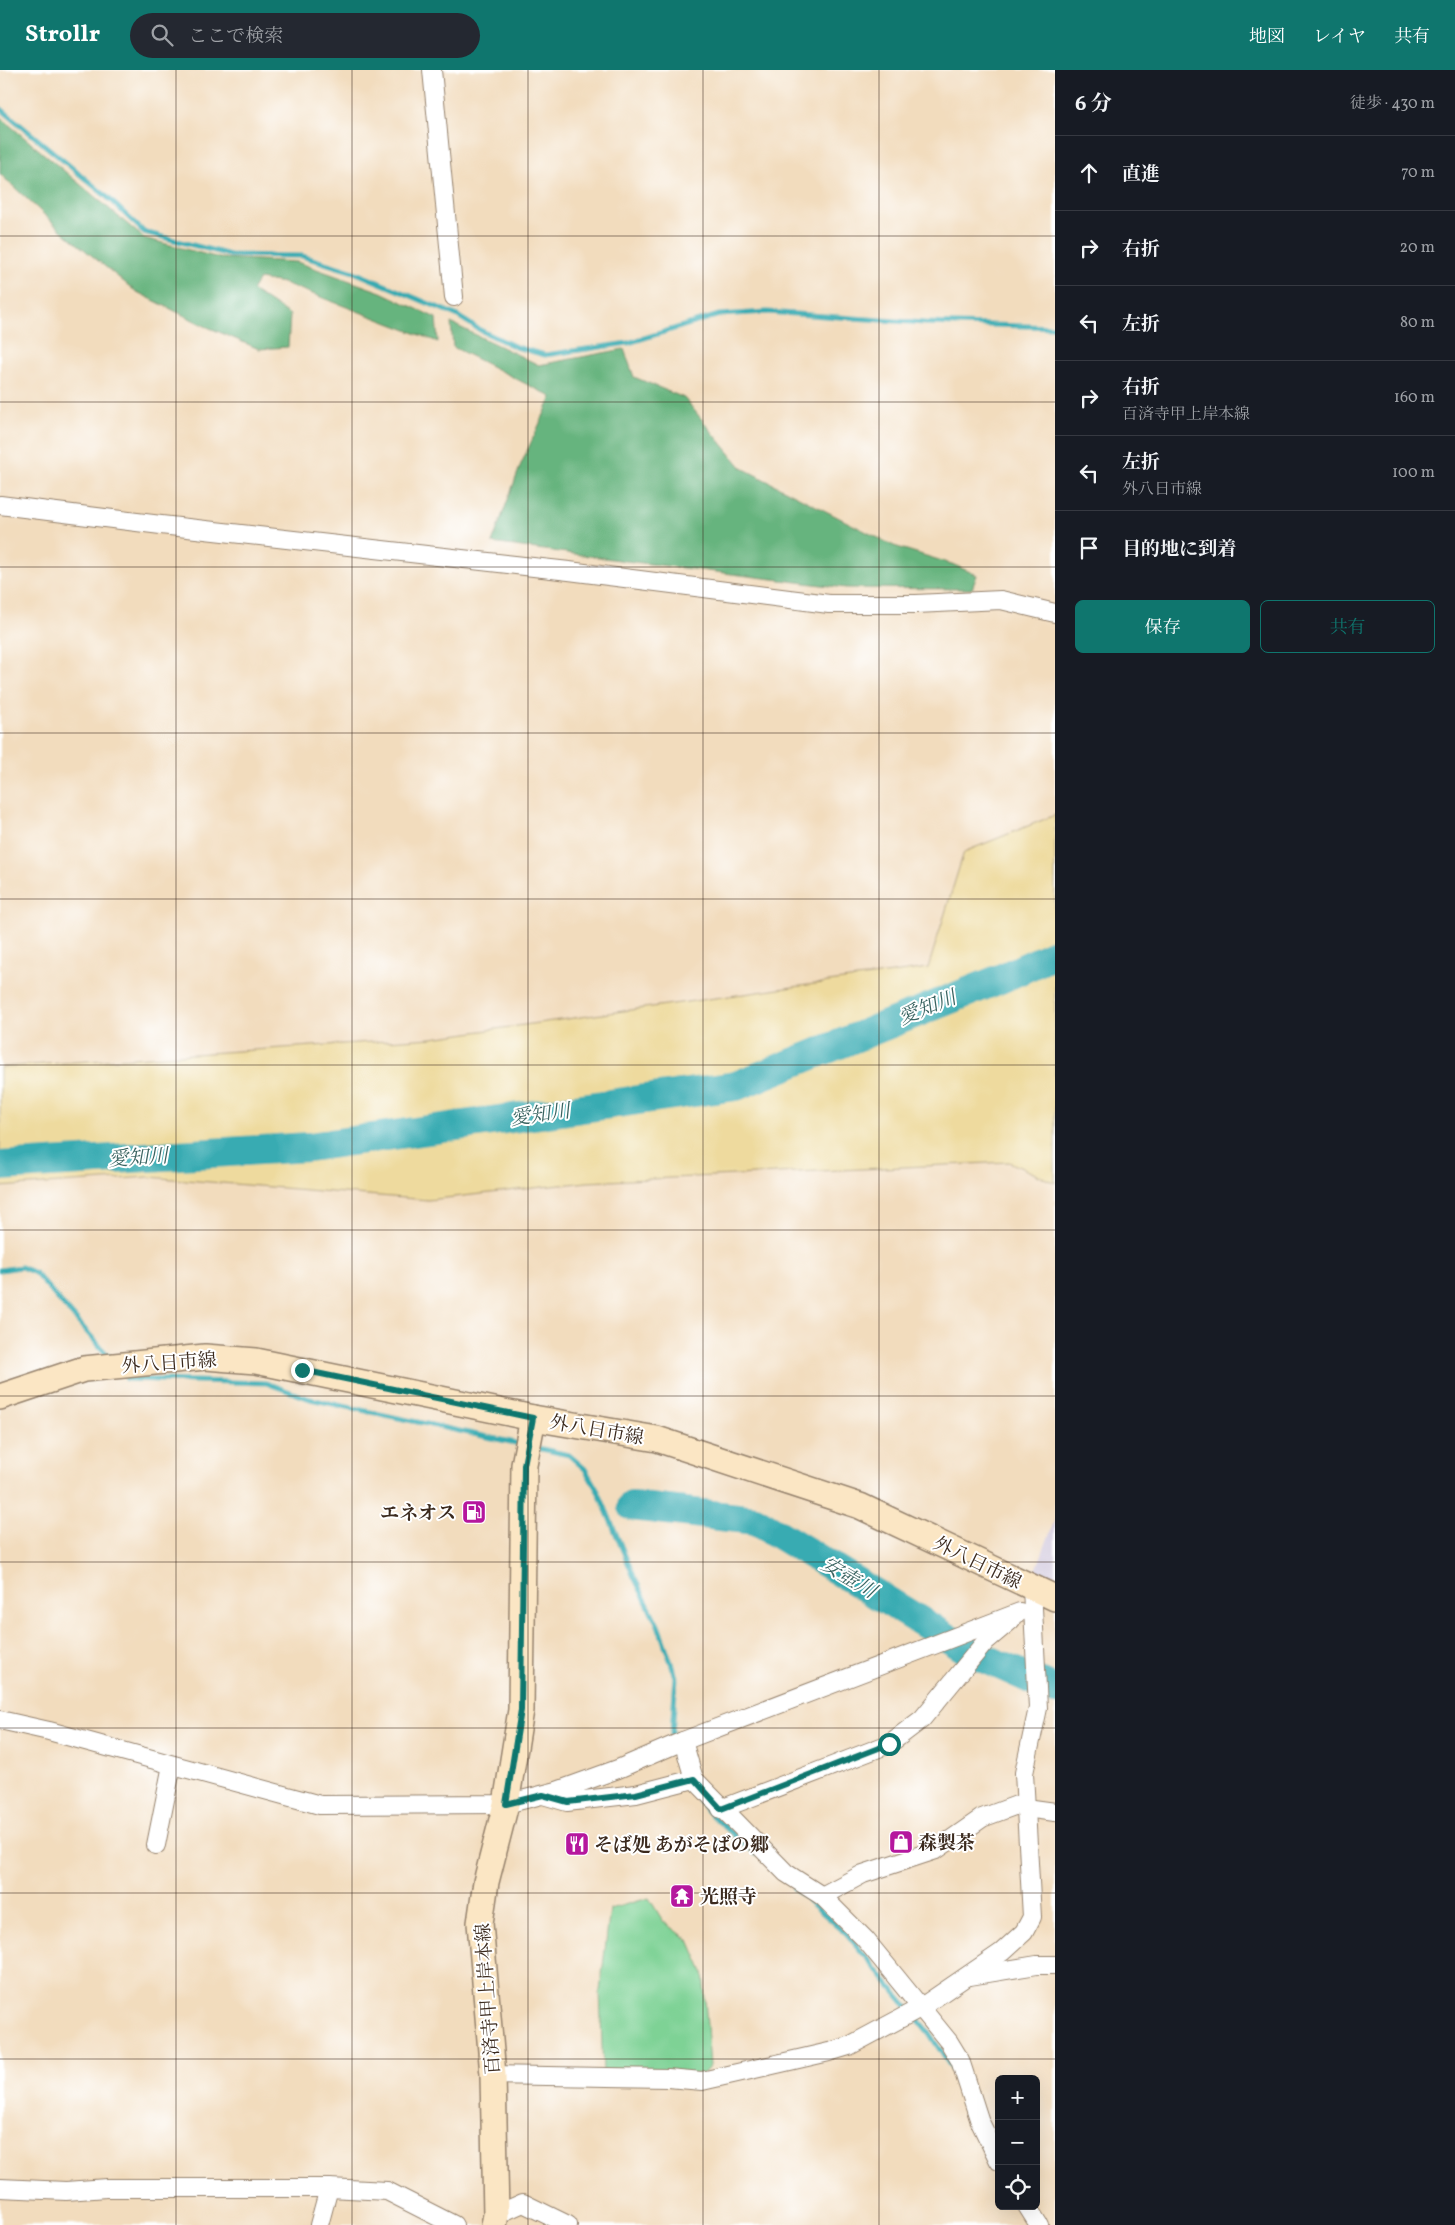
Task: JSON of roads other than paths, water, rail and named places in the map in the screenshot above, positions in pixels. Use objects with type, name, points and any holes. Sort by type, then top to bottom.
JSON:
[{"type":"main road","name":"外八日市線","points":[[0,1397],[84,1369],[205,1357],[256,1361],[531,1428],[657,1439],[860,1506],[1055,1598]]},
{"type":"main road","name":"百済寺甲上岸本線","points":[[495,2220],[493,2075],[480,1923],[486,1882],[506,1804],[521,1710],[524,1465],[531,1428]]},
{"type":"street","points":[[432,70],[454,297]]},
{"type":"street","points":[[0,505],[569,571],[829,604],[916,604],[1001,600],[1055,613]]},
{"type":"street","points":[[721,1809],[889,1744],[922,1719],[986,1641],[1020,1612],[1032,1588]]},
{"type":"street","points":[[493,2075],[668,2078],[702,2081],[849,2046],[920,2008],[1002,1952],[1024,1932],[1032,1916],[1024,1773],[1038,1708],[1032,1588]]},
{"type":"street","points":[[0,1720],[49,1731],[320,1804],[506,1804],[543,1795],[618,1769],[683,1740],[1020,1612]]},
{"type":"street","points":[[683,1740],[694,1779],[721,1809],[786,1873],[822,1896],[865,1939],[949,2042],[960,2060],[980,2122],[995,2153]]},
{"type":"street","points":[[156,1845],[172,1765]]},
{"type":"street","points":[[543,1795],[568,1802],[636,1794],[694,1779]]},
{"type":"street","points":[[822,1896],[863,1874],[936,1850],[982,1818],[1026,1805],[1055,1812]]},
{"type":"street","points":[[965,1977],[1055,1965]]},
{"type":"street","points":[[0,2188],[66,2191],[107,2188],[330,2188],[387,2191],[454,2225]]},
{"type":"street","points":[[319,2225],[330,2188]]},
{"type":"street","points":[[495,2220],[523,2203],[568,2225]]},
{"type":"street","points":[[1030,2210],[1039,2225]]},
{"type":"waterway","points":[[0,108],[106,196],[144,232],[230,255],[302,256],[354,272],[456,315],[480,330],[516,347],[545,355],[628,343],[719,315],[767,312],[925,323],[1055,327]]},
{"type":"waterway","name":"愛知川","points":[[0,1166],[309,1147],[736,1086],[1000,979],[1055,954]]},
{"type":"waterway","points":[[0,1270],[21,1267],[35,1273],[110,1358]]},
{"type":"waterway","points":[[122,1372],[127,1379],[266,1383],[310,1399],[520,1444]]},
{"type":"waterway","points":[[533,1447],[569,1455],[585,1469],[599,1493],[634,1577],[658,1625],[676,1677],[672,1733],[678,1766],[685,1778]]},
{"type":"waterway","name":"安壺川","points":[[632,1506],[755,1520],[971,1652],[1055,1690]]},
{"type":"waterway","points":[[691,1787],[707,1811],[756,1854]]},
{"type":"waterway","points":[[794,1888],[846,1933],[929,2033],[956,2075]]},
{"type":"place","name":"エネオス","points":[[474,1512]]},
{"type":"place","name":"森製茶","points":[[901,1842]]},
{"type":"place","name":"そば処 あがそばの郷","points":[[577,1844]]},
{"type":"place","name":"光照寺","points":[[682,1896]]}]
